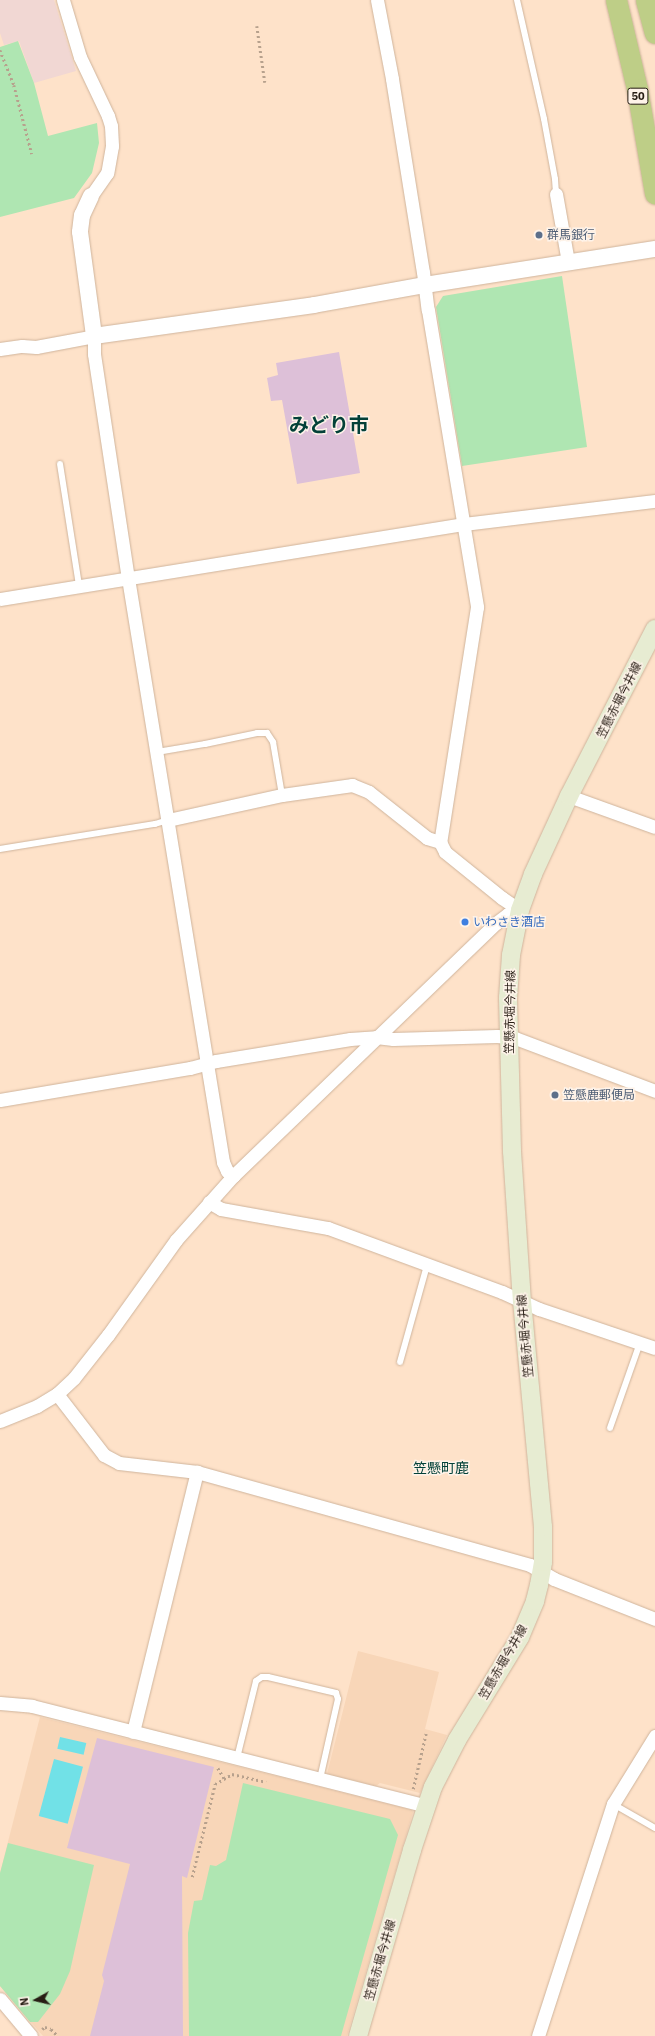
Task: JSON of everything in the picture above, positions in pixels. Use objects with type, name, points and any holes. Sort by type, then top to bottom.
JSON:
[{"type":"highway","name":"50","points":[[616,0],[637,89],[655,193]]},
{"type":"highway","points":[[646,0],[655,33]]},
{"type":"main road","name":"笠懸赤堀今井線","points":[[358,2036],[426,1806],[442,1769],[457,1740],[520,1637],[535,1601],[541,1572],[543,1527],[522,1302],[512,1151],[508,1038],[509,975],[520,910],[533,874],[569,796],[655,629]]},
{"type":"street","points":[[63,0],[80,57],[108,116],[111,126],[111,155],[107,173],[91,196],[82,215],[80,228],[94,336],[94,354],[128,578],[223,1162],[227,1170],[233,1176]]},
{"type":"street","points":[[377,0],[392,78],[477,607],[440,833],[440,842],[445,852],[502,898],[520,910]]},
{"type":"street","points":[[556,194],[568,262]]},
{"type":"street","points":[[0,349],[22,346],[36,347],[94,336],[314,305],[425,285],[655,249]]},
{"type":"street","points":[[0,599],[464,524],[655,501]]},
{"type":"street","points":[[168,820],[282,795],[344,785],[357,786],[369,792],[427,838],[440,842]]},
{"type":"street","points":[[569,796],[655,827]]},
{"type":"street","points":[[0,1421],[37,1406],[57,1394],[88,1364],[162,1258],[233,1176],[496,923],[508,914],[520,910]]},
{"type":"street","points":[[0,1100],[350,1039],[376,1037],[497,1036],[521,1040],[655,1090]]},
{"type":"street","points":[[209,1202],[221,1209],[328,1228],[539,1309],[655,1348]]},
{"type":"street","points":[[57,1394],[99,1450],[108,1458],[119,1463],[197,1472],[523,1563],[554,1579],[655,1619]]},
{"type":"street","points":[[133,1732],[197,1472]]},
{"type":"street","points":[[0,1703],[32,1706],[426,1806]]},
{"type":"street","points":[[538,2036],[613,1804],[655,1736]]},
{"type":"street","points":[[0,1999],[35,2034]]},
{"type":"lane","points":[[517,0],[544,118],[555,179],[556,194]]},
{"type":"lane","points":[[60,464],[79,586]]},
{"type":"lane","points":[[157,752],[257,733],[267,733],[273,742],[282,795]]},
{"type":"lane","points":[[0,849],[155,824],[168,820]]},
{"type":"lane","points":[[400,1362],[427,1265]]},
{"type":"lane","points":[[610,1428],[640,1343]]},
{"type":"lane","points":[[237,1758],[256,1681],[262,1677],[268,1676],[336,1693],[338,1699],[320,1779]]},
{"type":"lane","points":[[613,1804],[655,1828]]},
{"type":"path","points":[[257,26],[265,82]]},
{"type":"path","points":[[0,50],[14,85],[32,154]]},
{"type":"path","points":[[411,1794],[426,1733]]},
{"type":"path","points":[[192,1877],[215,1784],[232,1774],[270,1783]]},
{"type":"path","points":[[35,2034],[45,2027],[51,2029],[58,2036]]},
{"type":"shaded area","points":[[0,0],[54,0],[76,71],[34,83],[19,41],[4,45],[0,33]]},
{"type":"shaded area","points":[[358,1651],[439,1672],[425,1729],[447,1735],[420,1793],[380,1783],[376,1786],[327,1774]]},
{"type":"shaded area","points":[[40,1717],[412,1810],[413,1812],[347,2036],[43,2036],[0,1986],[0,1873]]},
{"type":"green space","points":[[18,41],[34,83],[48,136],[97,123],[99,143],[92,173],[74,198],[0,217],[0,47]]},
{"type":"green space","points":[[562,276],[587,447],[462,466],[436,307],[443,296]]},
{"type":"green space","points":[[243,1783],[390,1819],[398,1835],[341,2036],[189,2036],[188,1933],[194,1901],[202,1900],[210,1865],[216,1866],[226,1860]]},
{"type":"green space","points":[[8,1843],[94,1865],[70,1971],[60,1994],[38,2022],[30,2022],[0,1986],[0,1873]]},
{"type":"water","points":[[60,1737],[86,1743],[84,1755],[57,1749]]},
{"type":"water","points":[[54,1759],[83,1767],[68,1824],[39,1816]]},
{"type":"building","points":[[339,352],[360,473],[297,484],[282,400],[271,401],[267,378],[278,375],[276,363]]},
{"type":"building","points":[[97,1738],[214,1767],[187,1878],[182,1876],[183,2036],[90,2036],[104,1981],[102,1975],[130,1864],[67,1848]]},
{"type":"place","name":"群馬銀行","points":[[539,235]]},
{"type":"place","name":"いわさき酒店","points":[[465,922]]},
{"type":"place","name":"笠懸鹿郵便局","points":[[555,1095]]},
{"type":"district","name":"みどり市","points":[[329,424]]},
{"type":"district","name":"笠懸町鹿","points":[[441,1468]]}]
